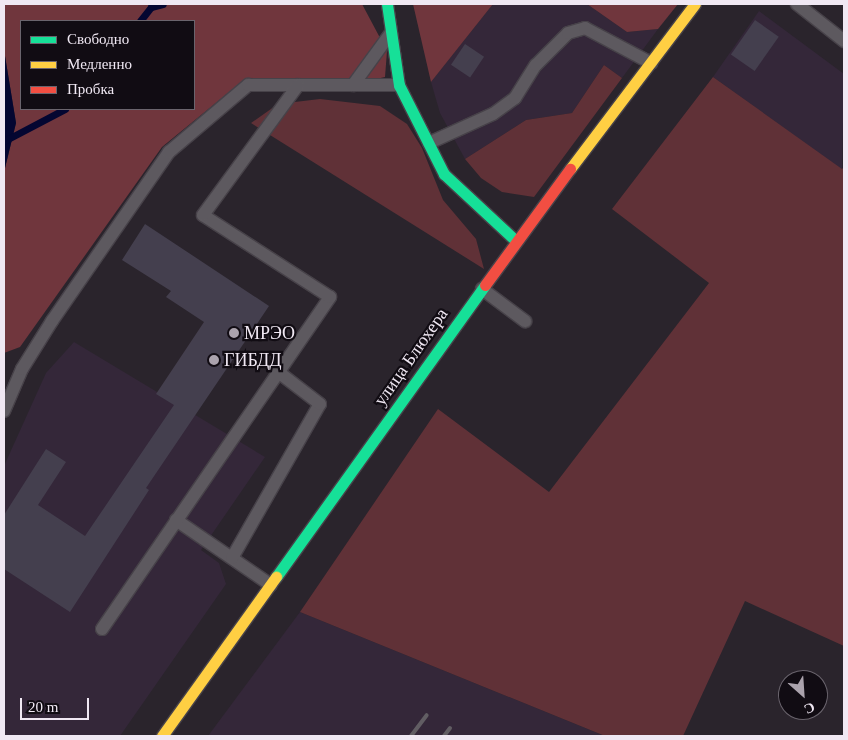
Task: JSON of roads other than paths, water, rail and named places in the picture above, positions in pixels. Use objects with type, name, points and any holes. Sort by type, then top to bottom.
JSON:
[{"type":"main road","name":"улица Блюхера","points":[[162,736],[516,241],[695,4]]},
{"type":"main road","points":[[388,10],[399,84],[444,174],[516,241]]},
{"type":"lane","points":[[381,4],[388,10]]},
{"type":"lane","points":[[798,4],[844,41]]},
{"type":"lane","points":[[429,143],[493,114],[515,98],[536,65],[568,34],[585,28],[651,63]]},
{"type":"lane","points":[[353,85],[392,32]]},
{"type":"lane","points":[[4,411],[22,369],[52,321],[169,152],[248,85],[399,84]]},
{"type":"lane","points":[[102,629],[277,371],[330,297],[203,215],[298,85]]},
{"type":"lane","points":[[482,289],[525,320]]},
{"type":"lane","points":[[232,558],[320,404],[277,371]]},
{"type":"lane","points":[[176,520],[271,584]]},
{"type":"waterway","points":[[141,20],[151,7],[163,4]]},
{"type":"waterway","points":[[4,141],[63,110]]},
{"type":"railway","points":[[411,736],[427,715]]},
{"type":"railway","points":[[444,736],[450,728]]},
{"type":"place","name":"МРЭО","points":[[234,333]]},
{"type":"place","name":"ГИБДД","points":[[214,360]]}]
